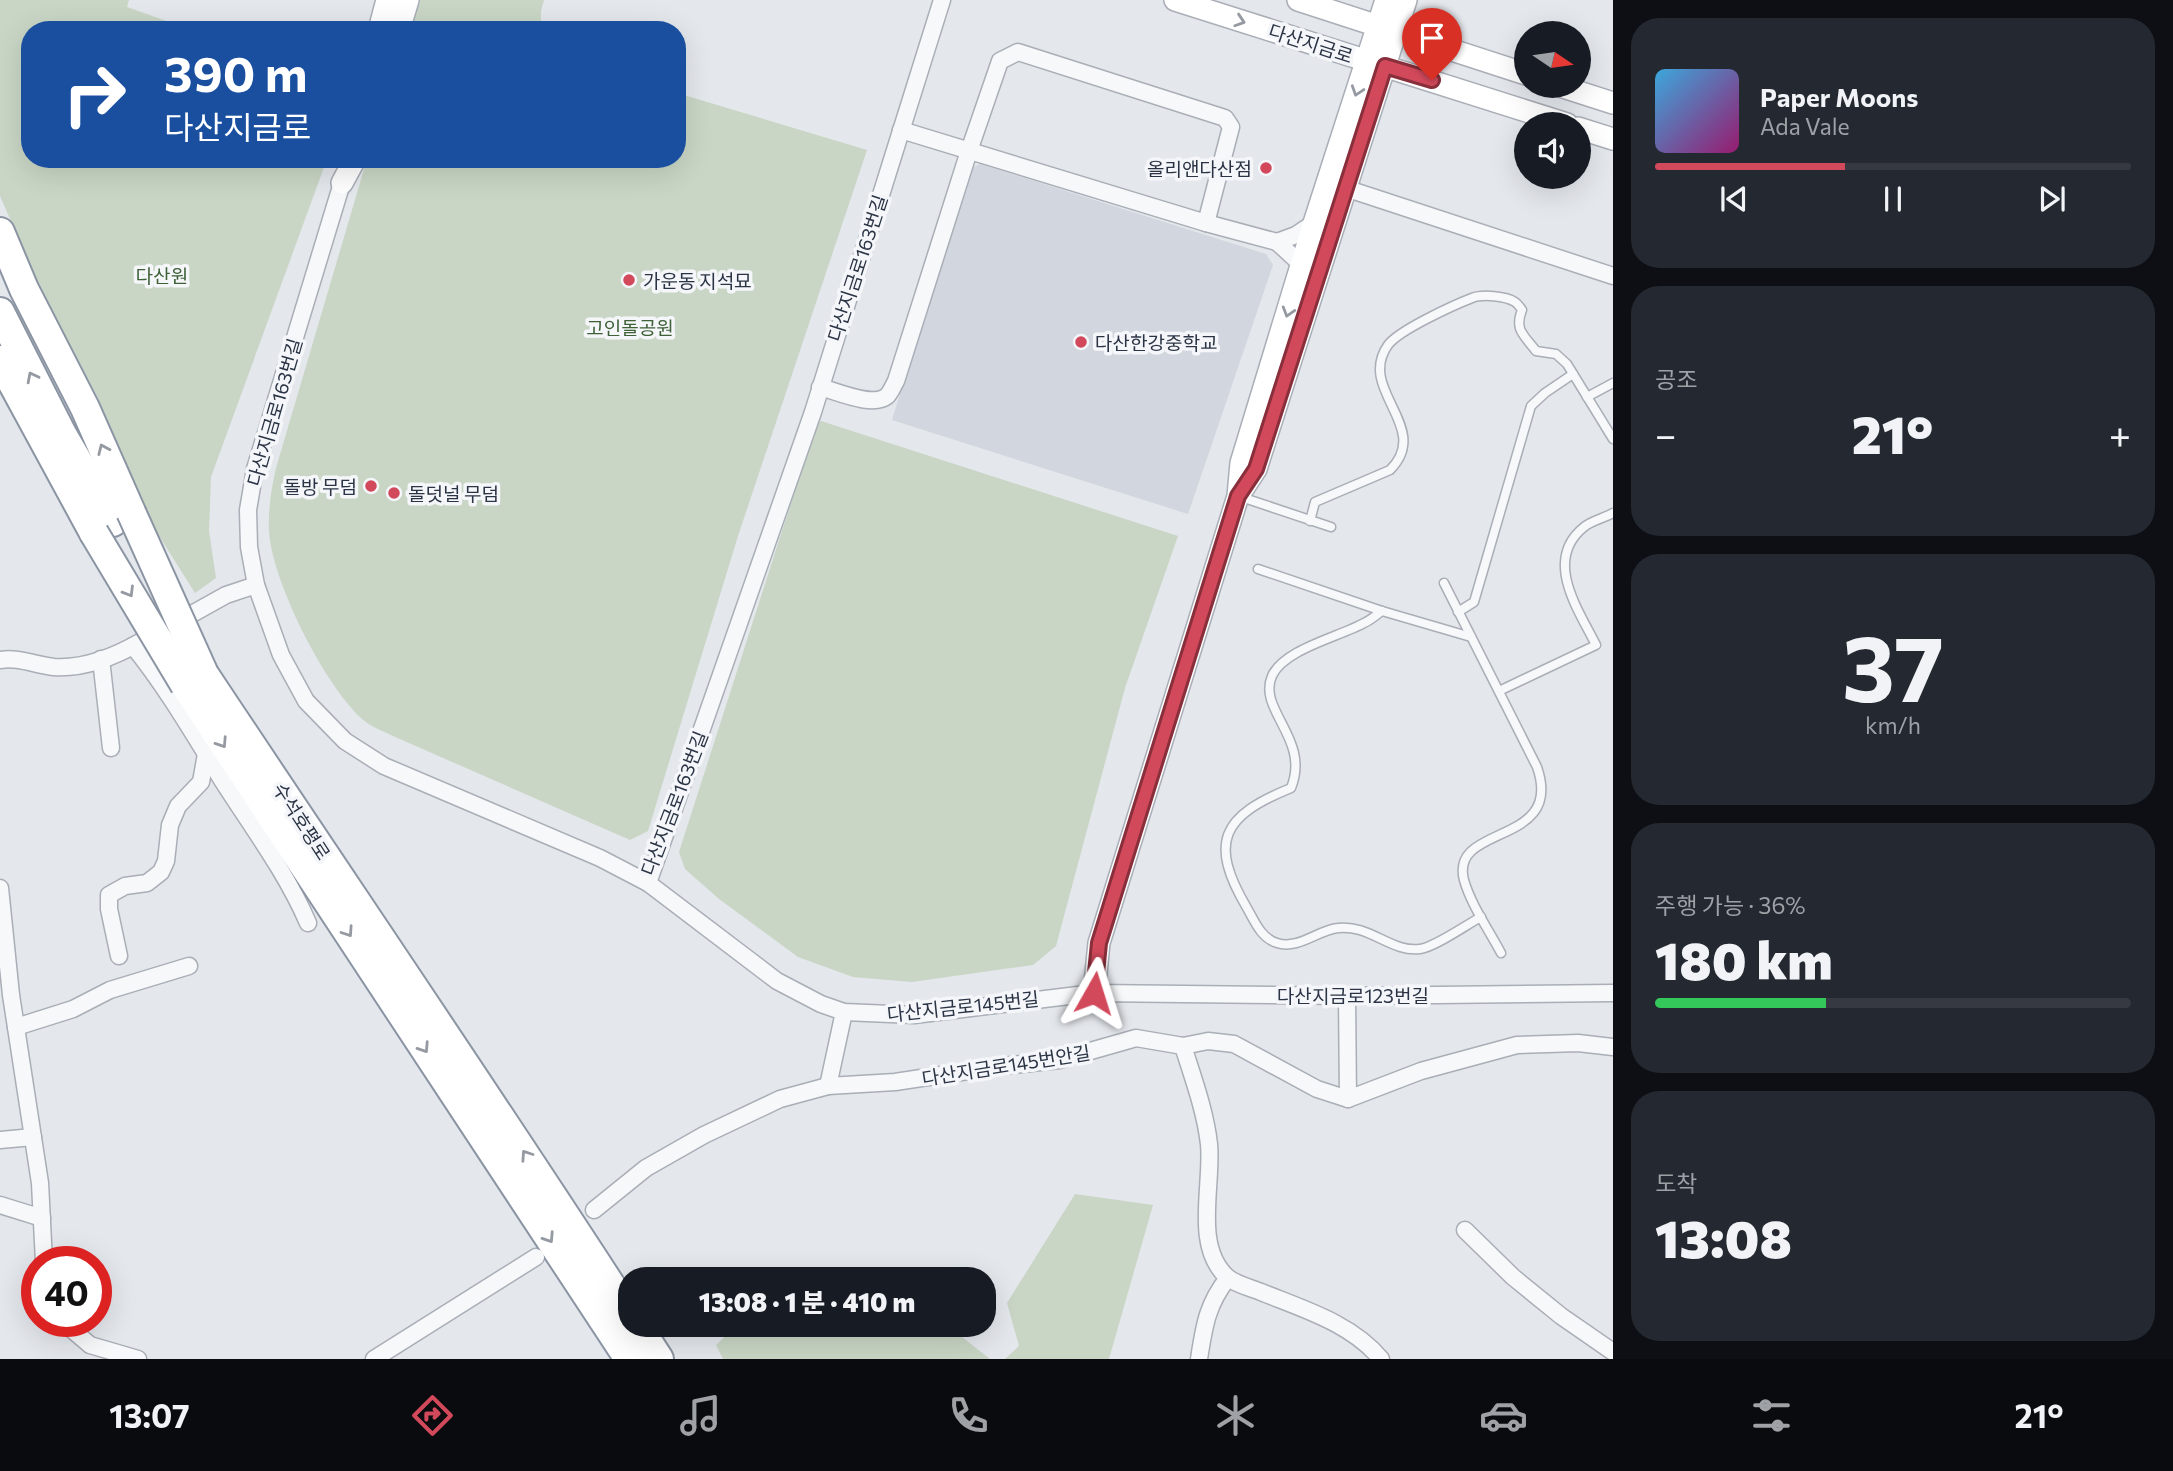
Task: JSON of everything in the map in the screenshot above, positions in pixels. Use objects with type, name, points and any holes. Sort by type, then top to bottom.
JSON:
[{"type":"highway","points":[[0,232],[24,289],[85,408],[113,522],[195,680]]},
{"type":"highway","name":"수석호평로","points":[[0,312],[62,434],[113,522],[195,680],[629,1359]]},
{"type":"highway","name":"수석호평로","points":[[0,360],[113,522]]},
{"type":"highway","name":"수석호평로","points":[[195,680],[529,1159],[618,1296]]},
{"type":"highway","points":[[645,1337],[659,1359]]},
{"type":"street","points":[[381,21],[387,0]]},
{"type":"street","points":[[401,21],[408,0]]},
{"type":"street","name":"다산지금로163번길","points":[[350,168],[342,183],[255,469],[248,510],[249,547],[256,585],[281,655],[306,701],[345,741],[384,766],[600,858],[648,883],[809,425],[942,0]]},
{"type":"street","name":"다산지금로","points":[[1175,0],[1529,112]]},
{"type":"street","name":"다산지금로","points":[[1298,0],[1514,71]]},
{"type":"street","points":[[1386,0],[1387,29]]},
{"type":"street","points":[[1094,993],[1099,943],[1238,496],[1241,463],[1314,223],[1387,29],[1406,0]]},
{"type":"street","points":[[820,387],[869,401],[878,401],[888,395],[896,381],[1000,61],[1018,52],[1225,118],[1231,127],[1206,223]]},
{"type":"street","points":[[1238,496],[1256,469],[1345,188],[1376,63]]},
{"type":"street","points":[[1591,96],[1613,103]]},
{"type":"street","points":[[901,130],[1277,242],[1302,265]]},
{"type":"street","points":[[1591,132],[1613,139]]},
{"type":"street","name":"다산지금로163번길","points":[[342,183],[343,168]]},
{"type":"street","points":[[1345,188],[1613,276]]},
{"type":"street","points":[[1277,242],[1296,235],[1314,223]]},
{"type":"street","points":[[0,660],[11,659],[56,667],[89,663],[134,646],[226,596],[256,585]]},
{"type":"street","points":[[134,646],[149,665],[288,882],[308,923]]},
{"type":"street","points":[[101,659],[111,748]]},
{"type":"street","points":[[119,956],[109,909],[109,895],[125,886],[148,883],[161,872],[166,862],[170,825],[178,806],[201,782],[206,754]]},
{"type":"street","name":"다산지금로145번길","points":[[648,883],[777,981],[821,1004],[844,1012],[914,1015],[1094,993]]},
{"type":"street","points":[[0,887],[16,1027],[40,1183],[43,1246]]},
{"type":"street","points":[[16,1027],[73,1009],[121,986],[189,966]]},
{"type":"street","name":"다산지금로123번길","points":[[1094,993],[1347,996],[1613,993]]},
{"type":"street","points":[[1347,996],[1348,1100],[1421,1071],[1517,1045],[1578,1043],[1613,1047]]},
{"type":"street","points":[[828,1086],[844,1012]]},
{"type":"street","name":"다산지금로145번안길","points":[[594,1210],[646,1168],[704,1135],[780,1099],[828,1086],[895,1082],[1059,1060],[1136,1038],[1184,1046],[1208,1041],[1234,1044],[1317,1089],[1348,1100]]},
{"type":"street","points":[[1184,1046],[1202,1105],[1209,1145],[1208,1240],[1214,1260],[1228,1278],[1347,1328],[1381,1359]]},
{"type":"street","points":[[0,1140],[33,1137]]},
{"type":"street","points":[[0,1205],[42,1218]]},
{"type":"street","points":[[1465,1230],[1513,1277],[1613,1352]]},
{"type":"street","points":[[374,1359],[536,1257]]},
{"type":"street","points":[[1199,1359],[1208,1314],[1215,1295],[1228,1278]]},
{"type":"street","points":[[81,1337],[90,1345],[138,1359]]},
{"type":"lane","points":[[1310,521],[1315,502],[1390,470],[1398,462],[1405,435],[1379,379],[1387,346],[1401,333],[1475,296],[1514,301],[1522,310],[1517,321],[1519,329],[1536,351],[1556,354],[1567,364],[1613,439]]},
{"type":"lane","points":[[1458,612],[1474,602],[1531,406],[1573,374]]},
{"type":"lane","points":[[1587,397],[1613,383]]},
{"type":"lane","points":[[1238,496],[1331,527]]},
{"type":"lane","points":[[1499,691],[1596,645],[1566,583],[1563,565],[1567,549],[1575,535],[1586,525],[1613,513]]},
{"type":"lane","points":[[1258,569],[1382,611],[1471,637]]},
{"type":"lane","points":[[1444,583],[1537,767],[1543,793],[1539,806],[1530,819],[1470,851],[1465,862],[1464,878],[1481,917],[1502,953]]},
{"type":"lane","points":[[1382,611],[1365,623],[1282,661],[1271,677],[1270,691],[1274,708],[1293,745],[1297,760],[1296,776],[1291,788],[1247,810],[1228,830],[1225,846],[1227,869],[1263,935],[1278,944],[1293,945],[1338,928],[1360,928],[1416,950],[1428,947],[1481,917]]},
{"type":"shaded area","name":"다산한강중학교","points":[[980,164],[1266,254],[1273,265],[1188,514],[892,420],[969,169]]},
{"type":"green space","name":"다산원","points":[[0,0],[129,0],[127,7],[167,21],[21,21],[21,168],[324,168],[211,477],[209,531],[216,578],[195,593],[134,496],[97,396],[47,303],[0,196]]},
{"type":"green space","points":[[420,0],[544,0],[541,21],[413,21]]},
{"type":"green space","name":"고인돌공원","points":[[686,96],[867,150],[738,536],[648,831],[630,840],[393,736],[361,718],[346,702],[316,657],[280,578],[269,532],[269,508],[276,468],[364,168],[686,168]]},
{"type":"green space","points":[[821,421],[1178,536],[1125,688],[1056,946],[1033,965],[912,982],[853,977],[798,957],[719,899],[685,869],[679,852],[816,425]]},
{"type":"green space","points":[[1075,1194],[1153,1205],[1109,1359],[1005,1359],[1019,1346],[1007,1303]]},
{"type":"green space","points":[[724,1337],[962,1337],[990,1359],[723,1359],[716,1345]]},
{"type":"place","name":"올리앤다산점","points":[[1266,168]]},
{"type":"place","name":"가운동 지석묘","points":[[629,280]]},
{"type":"place","name":"다산한강중학교","points":[[1081,342]]},
{"type":"place","name":"돌방 무덤","points":[[371,486]]},
{"type":"place","name":"돌덧널 무덤","points":[[394,493]]},
{"type":"route","points":[[1094,993],[1099,943],[1199,617],[1238,496],[1256,469],[1385,66],[1432,80]]}]
